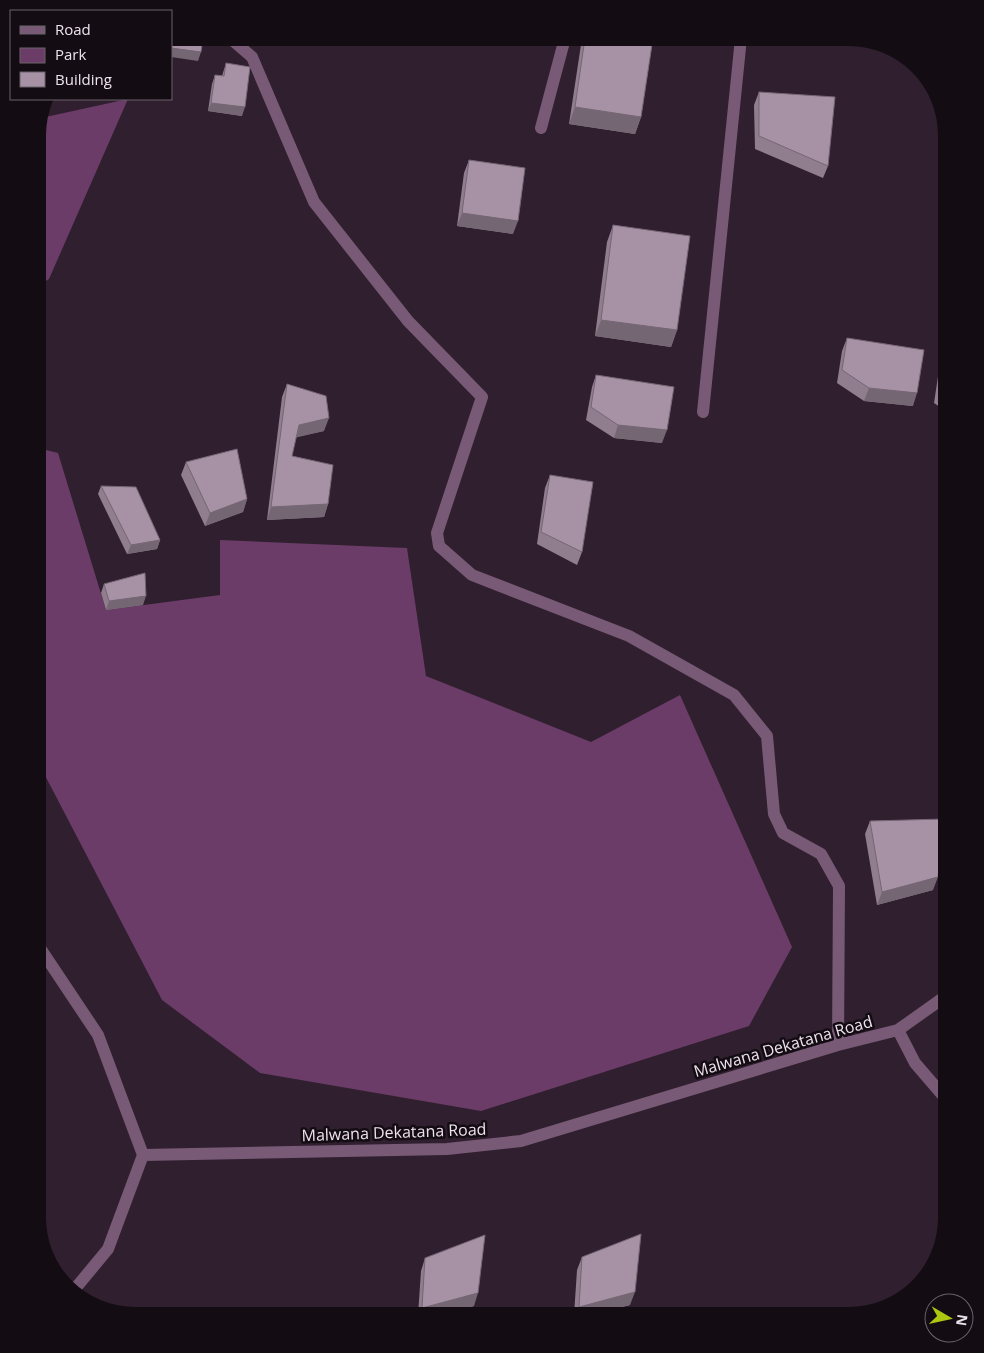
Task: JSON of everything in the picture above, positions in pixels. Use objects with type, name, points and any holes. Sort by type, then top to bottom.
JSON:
[{"type":"street","points":[[239,46],[252,58],[314,202],[408,321],[482,397],[437,533],[439,546],[472,575],[629,636],[734,695],[767,736],[774,814],[783,833],[821,854],[839,886],[838,1045]]},
{"type":"street","points":[[541,128],[563,46]]},
{"type":"street","points":[[703,412],[740,46]]},
{"type":"street","points":[[46,957],[98,1035],[143,1155],[108,1249],[78,1285]]},
{"type":"street","name":"Malwana Dekatana Road","points":[[143,1155],[447,1149],[521,1141],[838,1045],[898,1030],[938,1002]]},
{"type":"street","points":[[898,1030],[915,1063],[938,1090]]},
{"type":"green space","points":[[128,100],[49,279],[46,281],[46,130],[48,116]]},
{"type":"green space","points":[[46,450],[58,453],[106,610],[220,595],[220,540],[407,548],[426,676],[591,742],[680,695],[792,947],[749,1026],[481,1111],[260,1073],[162,1000],[46,777]]},
{"type":"building","points":[[172,46],[202,46],[201,52],[172,48]]},
{"type":"building","points":[[584,46],[652,46],[641,117],[575,107]]},
{"type":"building","points":[[226,63],[250,67],[245,107],[211,103],[215,75],[224,76]]},
{"type":"building","points":[[759,92],[835,97],[828,166],[759,136]]},
{"type":"building","points":[[469,160],[525,168],[518,221],[462,213]]},
{"type":"building","points":[[613,225],[690,236],[677,330],[601,320]]},
{"type":"building","points":[[847,338],[924,350],[917,393],[869,388],[842,370]]},
{"type":"building","points":[[596,375],[674,387],[667,430],[618,425],[591,407]]},
{"type":"building","points":[[287,384],[326,396],[329,418],[299,425],[292,456],[333,465],[328,504],[271,507]]},
{"type":"building","points":[[237,449],[247,499],[210,513],[186,462]]},
{"type":"building","points":[[550,475],[593,482],[582,552],[541,532]]},
{"type":"building","points":[[101,486],[136,487],[160,540],[131,545]]},
{"type":"building","points":[[145,573],[146,596],[109,601],[104,584]]},
{"type":"building","points":[[938,819],[938,877],[882,892],[870,821]]},
{"type":"building","points":[[641,1234],[635,1292],[579,1307],[582,1257]]},
{"type":"building","points":[[485,1235],[478,1293],[422,1307],[425,1258]]}]
